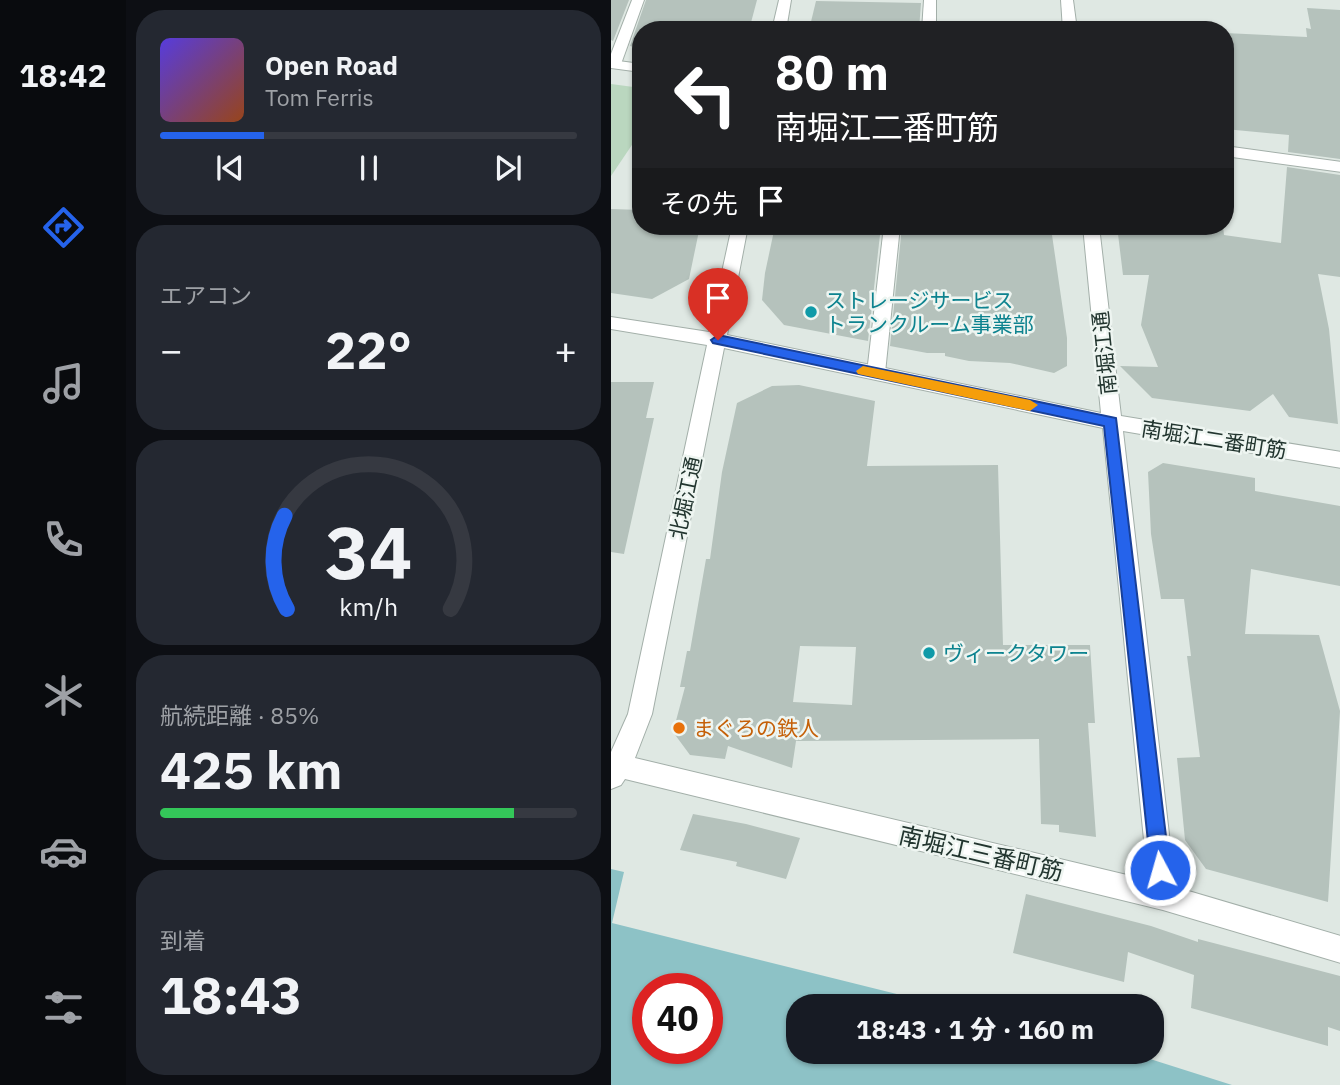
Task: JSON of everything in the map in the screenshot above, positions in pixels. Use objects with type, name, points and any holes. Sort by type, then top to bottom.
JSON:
[{"type":"street","points":[[632,67],[613,64],[638,0]]},
{"type":"street","points":[[781,21],[785,0]]},
{"type":"street","points":[[929,21],[930,0]]},
{"type":"street","points":[[1067,0],[1069,21]]},
{"type":"street","points":[[1234,152],[1340,167]]},
{"type":"street","name":"北堀江通","points":[[614,770],[640,714],[738,235]]},
{"type":"street","points":[[876,373],[891,235]]},
{"type":"street","name":"南堀江通","points":[[1092,235],[1163,897]]},
{"type":"street","name":"南堀江二番町筋","points":[[611,323],[718,340],[1111,422],[1340,460]]},
{"type":"street","name":"南堀江三番町筋","points":[[614,770],[1163,897],[1340,950]]},
{"type":"green space","points":[[611,84],[632,87],[632,145],[611,176]]},
{"type":"water","points":[[611,869],[624,872],[612,923],[897,994],[786,994],[786,1064],[1164,1063],[1232,1085],[611,1085]]},
{"type":"building","points":[[611,0],[629,0],[613,41],[611,40]]},
{"type":"building","points":[[646,0],[757,0],[751,21],[639,21]]},
{"type":"building","points":[[816,1],[921,3],[920,21],[811,21]]},
{"type":"building","points":[[1307,8],[1340,10],[1340,159],[1288,152],[1289,135],[1234,130],[1234,33],[1307,37],[1306,28],[1311,29]]},
{"type":"building","points":[[1287,167],[1340,175],[1340,277],[1318,274],[1329,329],[1338,424],[1289,417],[1273,394],[1250,411],[1152,398],[1120,366],[1158,367],[1141,325],[1149,275],[1123,275],[1118,235],[1224,235],[1281,243]]},
{"type":"building","points":[[611,209],[632,210],[632,235],[698,235],[689,279],[652,299],[611,293]]},
{"type":"building","points":[[773,235],[880,235],[868,341],[784,325],[762,300]]},
{"type":"building","points":[[901,235],[1052,235],[1067,338],[1067,366],[1054,373],[1010,363],[969,361],[945,356],[945,353],[927,353],[890,346]]},
{"type":"building","points":[[611,382],[654,382],[646,418],[654,418],[624,554],[611,552]]},
{"type":"building","points":[[799,385],[875,401],[867,466],[998,465],[1003,645],[1090,645],[1095,723],[1088,723],[1096,837],[1059,832],[1059,825],[1041,824],[1039,739],[796,741],[792,768],[728,746],[725,759],[690,755],[673,732],[685,687],[680,687],[687,651],[690,651],[706,559],[710,559],[722,472],[737,403],[772,386]],"holes":[[[800,646],[856,647],[852,705],[793,702]]]},
{"type":"building","points":[[1163,463],[1255,478],[1255,491],[1340,506],[1340,586],[1251,569],[1245,634],[1319,635],[1340,711],[1328,902],[1206,869],[1185,840],[1177,758],[1200,757],[1187,656],[1191,656],[1184,599],[1161,599],[1151,534],[1148,472]]},
{"type":"building","points":[[693,814],[800,838],[786,879],[736,866],[737,862],[680,850]]},
{"type":"building","points":[[1026,894],[1151,926],[1198,942],[1198,939],[1340,976],[1340,1031],[1328,1027],[1328,1046],[1191,1008],[1194,975],[1128,952],[1124,982],[1013,953]]},
{"type":"slow traffic","points":[[863,371],[1030,405]]},
{"type":"place","name":"ストレージサービス トランクルーム事業部","points":[[811,312]]},
{"type":"place","name":"ヴィークタワー","points":[[929,653]]},
{"type":"place","name":"まぐろの鉄人","points":[[679,728]]},
{"type":"route","points":[[718,340],[1111,422],[1160,870]]}]
